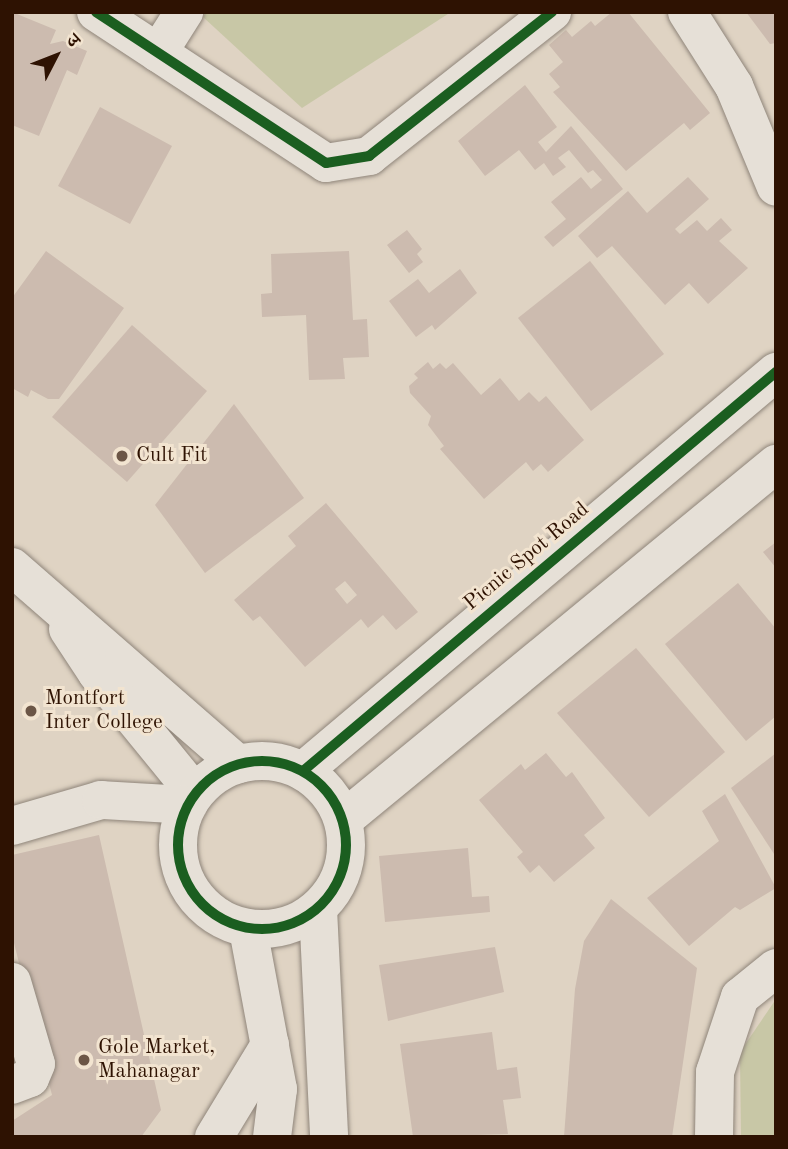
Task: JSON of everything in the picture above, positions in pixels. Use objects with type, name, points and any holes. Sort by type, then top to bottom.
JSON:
[{"type":"street","points":[[96,12],[326,163],[369,156],[552,12]]},
{"type":"street","points":[[158,53],[184,12]]},
{"type":"street","points":[[687,12],[734,86],[776,187]]},
{"type":"street","name":"Picnic Spot Road","points":[[303,771],[776,373]]},
{"type":"street","points":[[343,820],[776,464]]},
{"type":"street","points":[[12,567],[238,764]]},
{"type":"street","points":[[47,596],[97,673],[192,799]]},
{"type":"street","points":[[282,762],[303,771],[327,792],[343,820],[347,844],[344,869],[318,909],[297,923],[248,929],[223,920],[202,904],[187,882],[178,857],[179,830],[192,799],[214,775],[238,764],[282,762]]},
{"type":"street","points":[[12,826],[101,800],[192,799]]},
{"type":"street","points":[[318,909],[329,1137]]},
{"type":"street","points":[[248,929],[278,1089],[272,1137]]},
{"type":"street","points":[[713,1137],[715,1072],[740,997],[776,968]]},
{"type":"street","points":[[12,982],[36,1064],[30,1077],[12,1085]]},
{"type":"street","points":[[214,1137],[270,1045]]},
{"type":"green space","points":[[206,12],[451,12],[302,108],[203,17]]},
{"type":"green space","points":[[776,999],[776,1137],[741,1137],[740,1052]]},
{"type":"building","points":[[12,12],[56,30],[50,44],[63,41],[87,51],[77,75],[67,70],[39,136],[12,125]]},
{"type":"building","points":[[612,12],[628,12],[710,113],[690,130],[684,123],[626,171],[553,92],[560,87],[549,74],[563,62],[549,45],[566,30],[572,37],[591,21],[595,26]]},
{"type":"building","points":[[746,12],[776,12],[776,43],[770,44]]},
{"type":"building","points":[[525,85],[557,127],[538,142],[546,152],[571,126],[623,189],[553,247],[544,237],[566,219],[551,202],[581,177],[591,189],[602,180],[593,170],[588,173],[569,150],[558,158],[566,167],[553,176],[544,163],[535,170],[519,150],[485,176],[458,141]]},
{"type":"building","points":[[100,107],[172,146],[130,224],[58,186]]},
{"type":"building","points":[[688,177],[709,199],[675,229],[680,234],[697,220],[707,231],[721,218],[732,230],[719,241],[748,268],[708,304],[689,283],[665,305],[612,246],[597,258],[578,236],[628,191],[647,213]]},
{"type":"building","points":[[407,230],[422,249],[417,254],[423,262],[409,273],[387,245]]},
{"type":"building","points":[[46,251],[124,308],[59,399],[48,399],[31,390],[28,397],[12,388],[12,298]]},
{"type":"building","points":[[349,251],[353,320],[367,319],[369,357],[343,358],[345,379],[309,380],[306,315],[262,317],[261,294],[272,293],[271,254]]},
{"type":"building","points":[[590,261],[664,354],[591,411],[518,318]]},
{"type":"building","points":[[460,269],[477,293],[435,330],[432,325],[416,337],[389,301],[418,279],[429,293]]},
{"type":"building","points":[[132,325],[207,391],[127,482],[52,417]]},
{"type":"building","points":[[428,362],[433,369],[440,363],[446,369],[453,363],[481,395],[500,378],[519,401],[529,392],[539,402],[546,396],[584,440],[548,472],[541,464],[533,471],[526,462],[484,499],[440,449],[444,446],[428,425],[431,416],[410,393],[409,386],[418,378],[414,374]]},
{"type":"building","points":[[234,404],[304,498],[205,573],[155,505]]},
{"type":"building","points":[[326,503],[418,612],[396,630],[383,615],[368,628],[361,619],[305,667],[260,616],[253,621],[234,600],[296,546],[288,536]],"holes":[[[345,581],[357,595],[347,604],[335,589]]]},
{"type":"building","points":[[776,542],[776,568],[763,552]]},
{"type":"building","points":[[738,583],[776,629],[776,716],[746,741],[665,644]]},
{"type":"building","points":[[636,648],[725,752],[649,817],[557,713]]},
{"type":"building","points":[[546,753],[566,777],[572,772],[605,818],[584,835],[595,848],[554,882],[539,865],[530,873],[517,857],[523,852],[479,800],[521,764],[525,770]]},
{"type":"building","points":[[776,753],[776,857],[731,788]]},
{"type":"building","points":[[725,794],[776,888],[740,910],[735,907],[689,946],[647,898],[719,841],[702,811]]},
{"type":"building","points":[[99,835],[161,1110],[141,1137],[12,1137],[12,1121],[52,1095],[12,935],[12,855]]},
{"type":"building","points":[[468,848],[472,897],[489,896],[490,912],[385,922],[379,856]]},
{"type":"building","points":[[611,899],[697,968],[672,1137],[564,1137],[575,989],[584,941]]},
{"type":"building","points":[[495,947],[504,992],[388,1021],[379,965]]},
{"type":"building","points":[[492,1032],[497,1070],[517,1067],[521,1098],[503,1100],[508,1134],[413,1137],[400,1044]]},
{"type":"cycle path","points":[[96,12],[326,163],[369,156],[552,12]]},
{"type":"cycle path","points":[[303,771],[776,372]]},
{"type":"cycle path","points":[[262,761],[294,767],[321,786],[340,813],[346,845],[340,877],[321,904],[294,923],[262,929],[230,923],[203,904],[184,877],[178,845],[184,813],[203,786],[230,767],[262,761]]},
{"type":"place","name":"Cult Fit","points":[[122,456]]},
{"type":"place","name":"Montfort Inter College","points":[[31,711]]},
{"type":"place","name":"Gole Market, Mahanagar","points":[[84,1060]]}]
